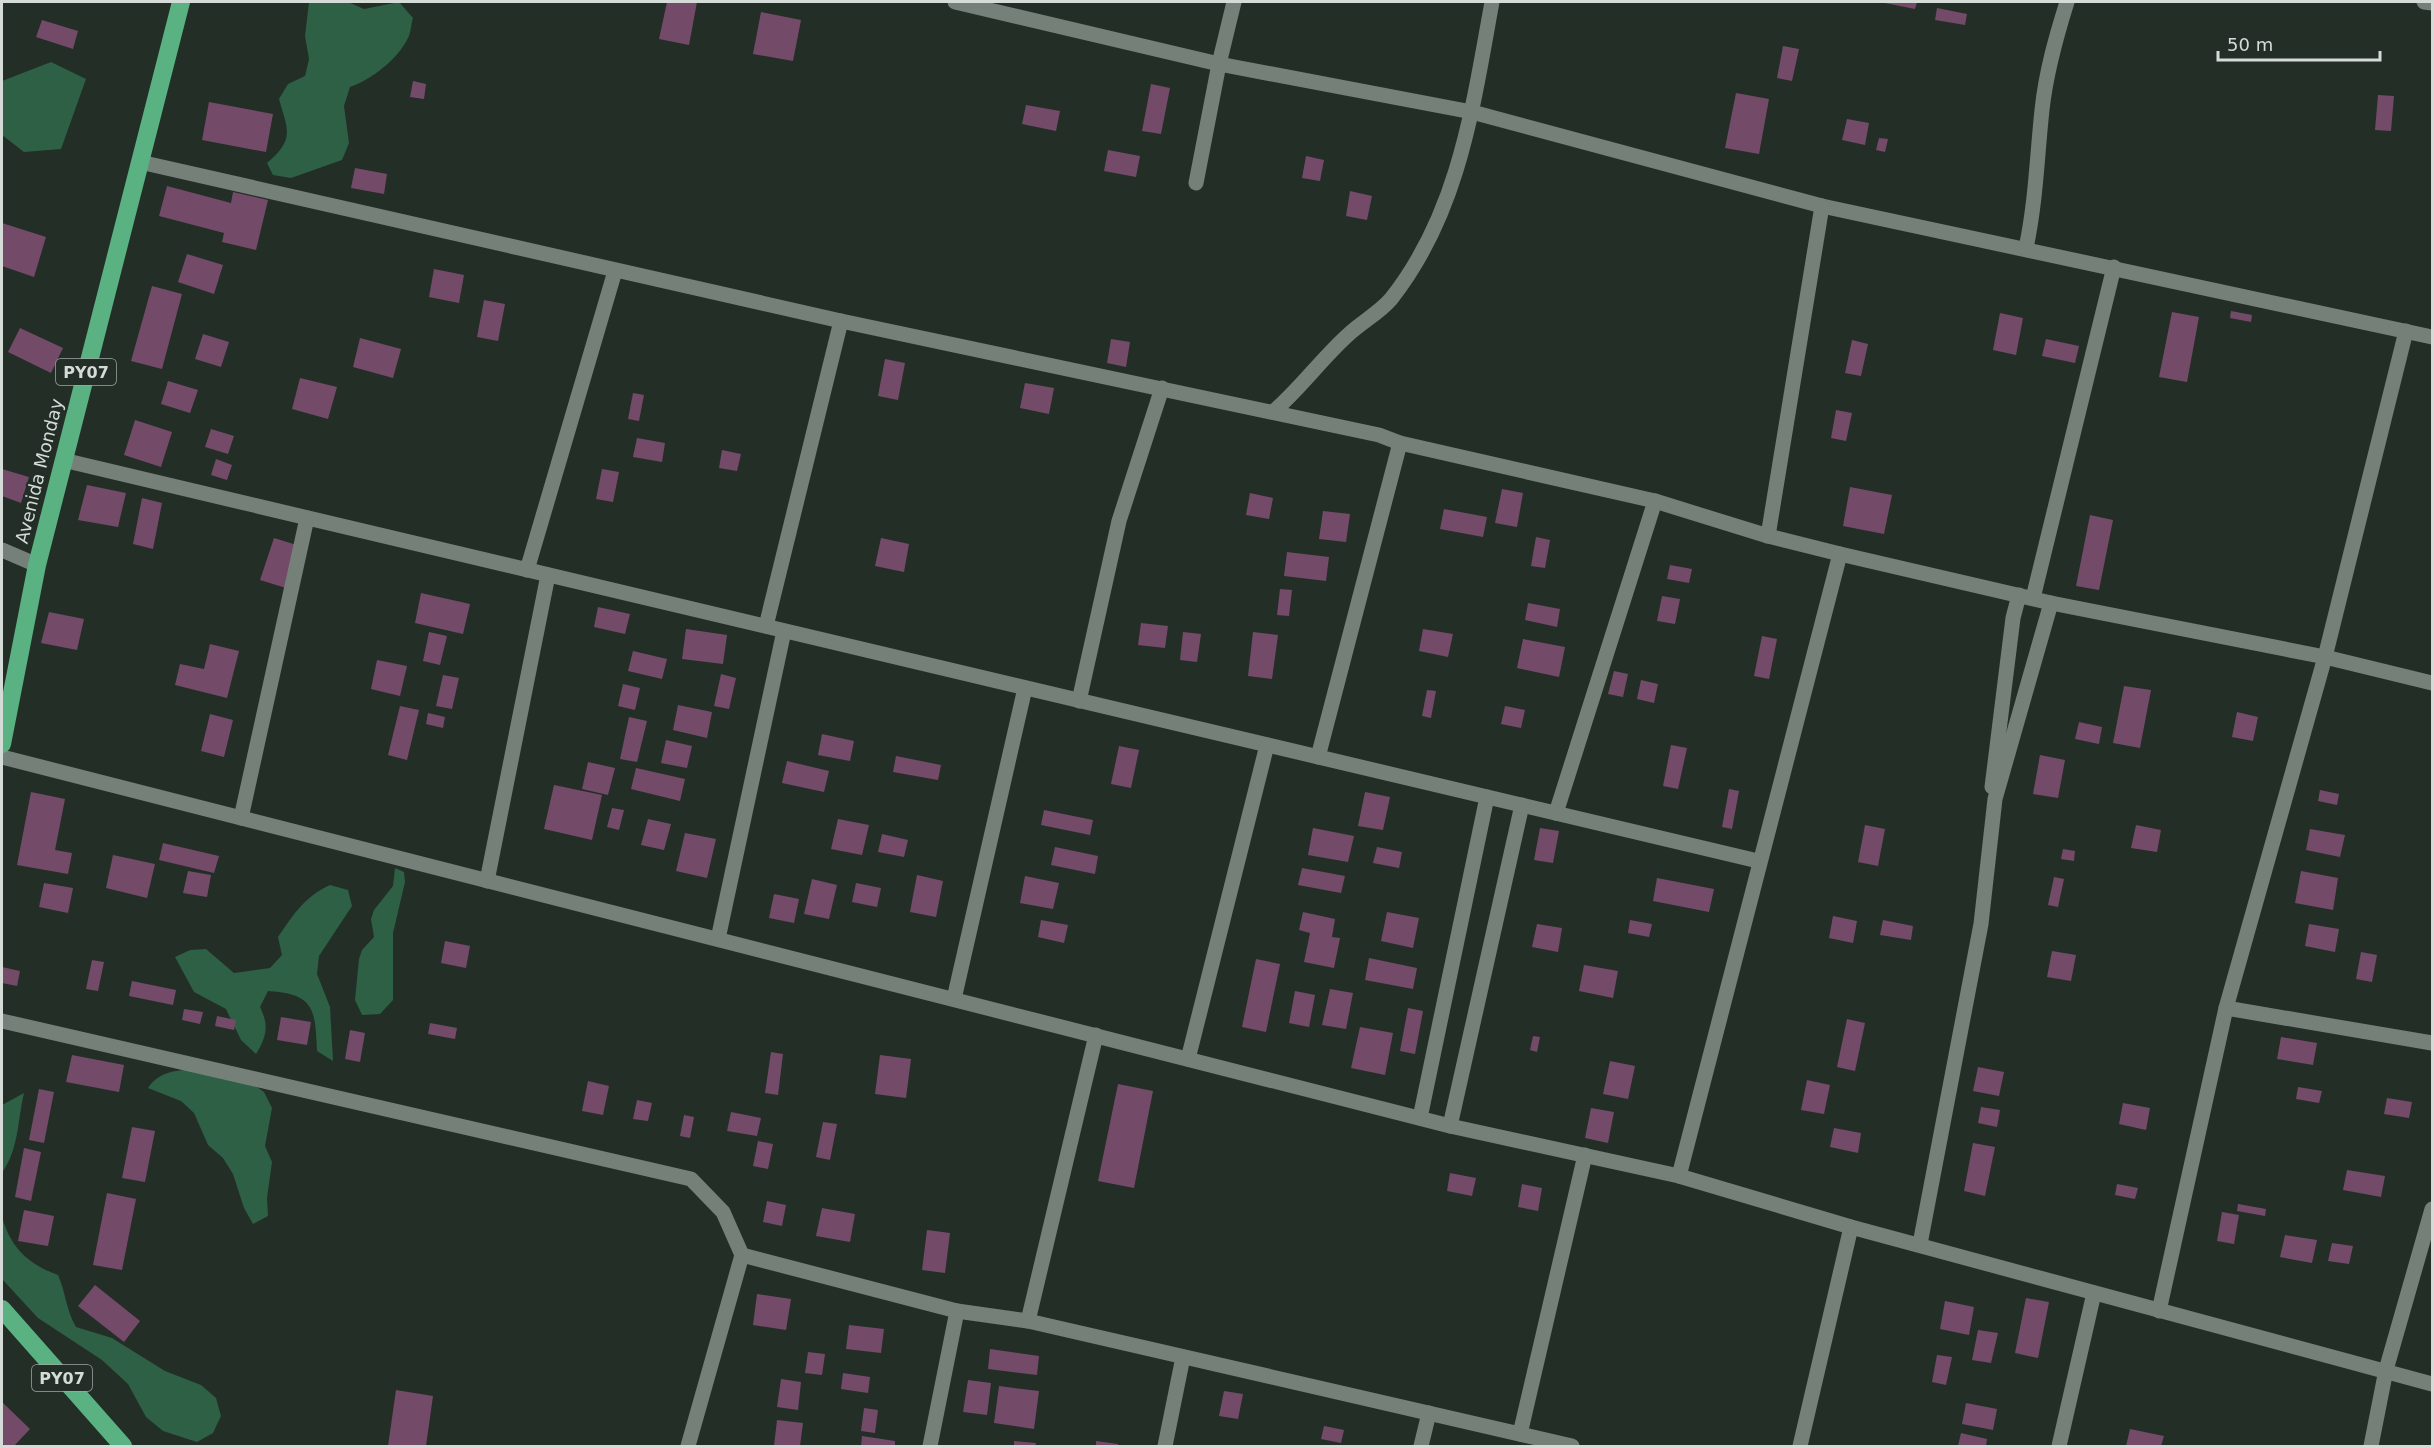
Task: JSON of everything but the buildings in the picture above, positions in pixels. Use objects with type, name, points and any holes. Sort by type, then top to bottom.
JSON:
[{"type":"highway","name":"Avenida Monday","points":[[2,744],[37,565],[182,2]]},
{"type":"highway","name":"PY07","points":[[2,1309],[123,1446]]},
{"type":"street","points":[[955,2],[983,5],[1219,64],[1472,112],[1822,206],[2433,337]]},
{"type":"street","points":[[1196,183],[1219,64],[1234,2]]},
{"type":"street","points":[[1273,412],[1294,394],[1349,334],[1377,314],[1391,299],[1417,260],[1440,219],[1459,167],[1472,112],[1492,2]]},
{"type":"street","points":[[2026,248],[2035,203],[2042,110],[2052,53],[2067,2]]},
{"type":"street","points":[[2424,2],[2433,3]]},
{"type":"street","points":[[140,162],[841,321],[1380,435],[1400,443],[1655,501],[1768,536],[1840,554],[2051,603],[2325,657],[2433,683]]},
{"type":"street","points":[[1768,536],[1822,206]]},
{"type":"street","points":[[1995,799],[1991,781],[2013,618],[2026,596],[2114,267]]},
{"type":"street","points":[[527,570],[615,271]]},
{"type":"street","points":[[766,626],[841,321]]},
{"type":"street","points":[[2159,1311],[2226,1008],[2325,657],[2406,331]]},
{"type":"street","points":[[1079,701],[1119,521],[1162,388]]},
{"type":"street","points":[[1318,757],[1400,443]]},
{"type":"street","points":[[63,460],[1758,861]]},
{"type":"street","points":[[1556,813],[1655,501]]},
{"type":"street","points":[[241,818],[307,518]]},
{"type":"street","points":[[2,550],[37,565]]},
{"type":"street","points":[[1679,1176],[1758,861],[1840,554]]},
{"type":"street","points":[[487,880],[548,575]]},
{"type":"street","points":[[1920,1244],[1982,924],[1995,799],[2051,603]]},
{"type":"street","points":[[718,939],[784,631]]},
{"type":"street","points":[[954,999],[1025,688]]},
{"type":"street","points":[[1188,1059],[1267,745]]},
{"type":"street","points":[[2,757],[1450,1126],[1679,1176],[1851,1227],[2433,1384]]},
{"type":"street","points":[[1419,1118],[1487,797]]},
{"type":"street","points":[[1450,1126],[1522,805]]},
{"type":"street","points":[[2226,1008],[2433,1043]]},
{"type":"street","points":[[2,1022],[691,1179],[723,1212],[742,1255],[688,1446]]},
{"type":"street","points":[[1028,1320],[1096,1035]]},
{"type":"street","points":[[1520,1434],[1585,1155]]},
{"type":"street","points":[[2371,1446],[2386,1370],[2433,1209]]},
{"type":"street","points":[[1800,1446],[1851,1227]]},
{"type":"street","points":[[742,1255],[957,1311],[1028,1320],[1183,1358],[1572,1446]]},
{"type":"street","points":[[2059,1446],[2094,1293]]},
{"type":"street","points":[[930,1446],[957,1311]]},
{"type":"street","points":[[1165,1446],[1183,1358]]},
{"type":"street","points":[[1420,1446],[1429,1413]]},
{"type":"green space","points":[[309,2],[348,2],[364,9],[399,2],[413,18],[409,36],[398,54],[375,74],[350,87],[344,106],[349,143],[342,160],[291,178],[273,175],[267,163],[282,147],[287,134],[279,99],[288,84],[305,76],[309,59],[305,36]]},
{"type":"green space","points":[[51,62],[86,79],[61,149],[24,152],[2,135],[2,81]]},
{"type":"green space","points":[[395,868],[404,872],[405,882],[393,933],[393,1000],[380,1014],[362,1015],[355,1000],[359,959],[362,950],[374,937],[371,919],[374,910],[393,886]]},
{"type":"green space","points":[[330,885],[348,890],[352,906],[319,956],[317,974],[330,1007],[333,1061],[317,1051],[313,1014],[304,1000],[284,993],[268,991],[260,1007],[265,1019],[266,1031],[256,1054],[241,1040],[226,1009],[194,992],[175,957],[190,950],[206,949],[234,973],[270,968],[282,955],[278,937],[289,921],[306,901]]},
{"type":"green space","points":[[184,1070],[210,1070],[249,1081],[264,1092],[272,1108],[265,1146],[272,1162],[267,1198],[268,1216],[253,1224],[244,1208],[233,1174],[223,1158],[208,1145],[194,1113],[181,1101],[148,1088],[160,1076],[168,1073]]},
{"type":"green space","points":[[24,1093],[15,1145],[2,1173],[2,1105]]},
{"type":"green space","points":[[2,1217],[10,1238],[22,1254],[38,1266],[58,1275],[76,1327],[112,1338],[165,1371],[201,1385],[216,1398],[221,1416],[213,1433],[197,1442],[163,1431],[146,1417],[128,1384],[102,1360],[38,1318],[2,1279]]}]
